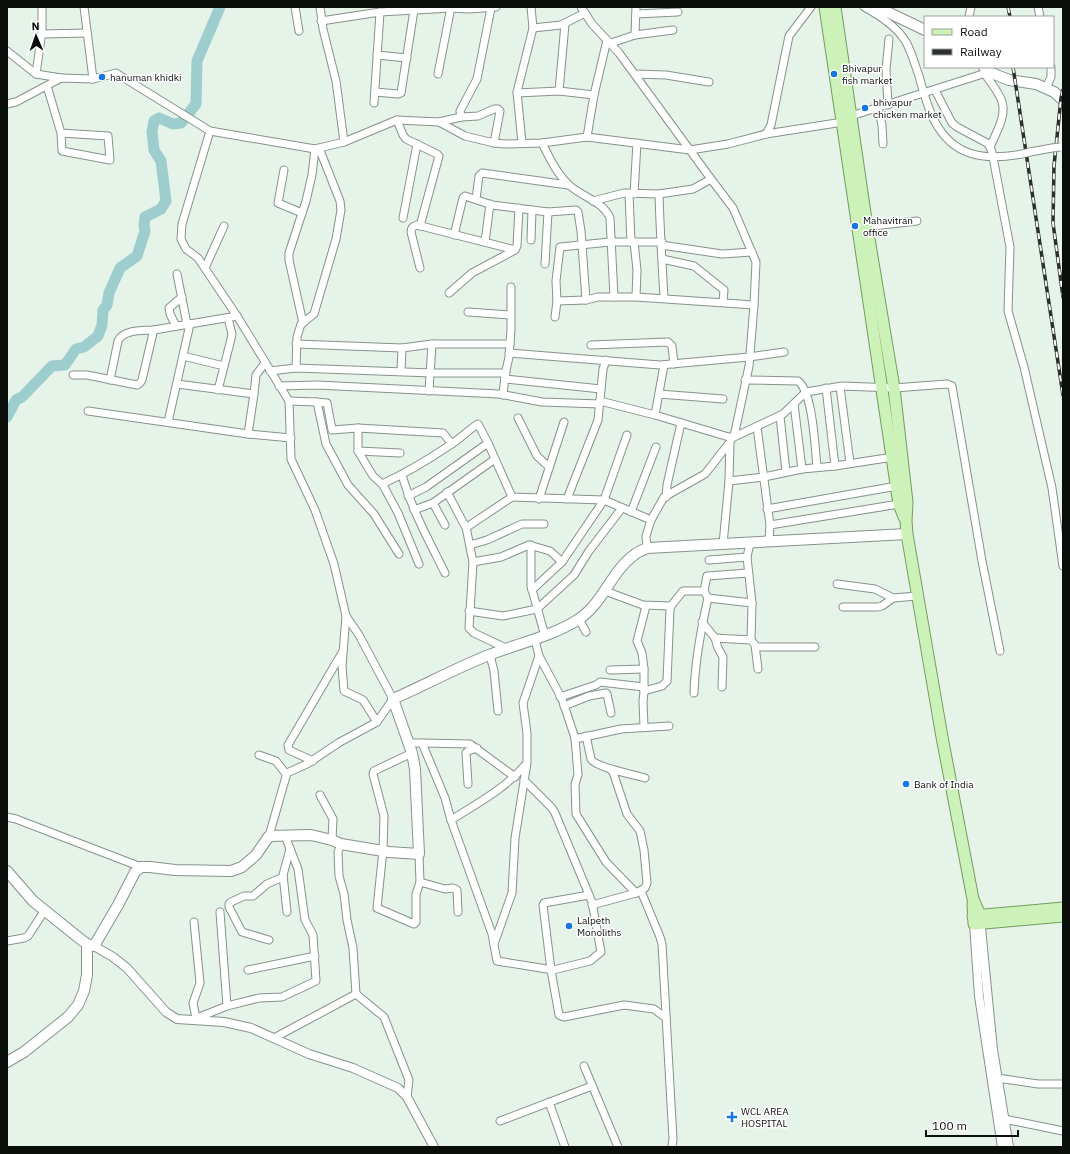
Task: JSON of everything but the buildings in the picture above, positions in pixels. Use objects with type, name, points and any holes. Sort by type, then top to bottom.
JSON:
[{"type":"main road","points":[[825,7],[845,119],[907,502],[907,534],[917,596],[977,920]]},
{"type":"main road","points":[[835,7],[845,119]]},
{"type":"main road","points":[[878,7],[924,30]]},
{"type":"main road","points":[[986,70],[1009,80],[1036,84],[1054,92],[1063,100]]},
{"type":"main road","points":[[888,388],[893,457],[899,504],[906,521]]},
{"type":"main road","points":[[7,1062],[24,1052],[68,1017],[78,1005],[84,991],[91,945],[118,905],[135,872],[141,867],[231,871],[242,867],[256,855],[269,836],[311,835],[336,842],[419,854],[415,769],[411,748],[393,700],[490,655],[535,640],[566,626],[591,610],[620,568],[634,554],[647,548],[907,534]]},
{"type":"main road","points":[[7,870],[33,901],[79,938],[91,945]]},
{"type":"main road","points":[[977,920],[1063,908]]},
{"type":"main road","points":[[977,920],[1063,916]]},
{"type":"street","points":[[36,74],[42,34],[42,7]]},
{"type":"street","points":[[84,7],[93,79]]},
{"type":"street","points":[[295,7],[299,30]]},
{"type":"street","points":[[320,7],[321,21],[336,81],[344,142]]},
{"type":"street","points":[[321,21],[383,10],[414,10],[451,7],[469,9],[490,8],[477,77],[460,111],[462,117]]},
{"type":"street","points":[[438,74],[451,7]]},
{"type":"street","points":[[522,143],[517,93],[533,28],[531,7]]},
{"type":"street","points":[[766,134],[771,125],[790,36],[811,7]]},
{"type":"street","points":[[864,7],[877,14],[896,29],[905,41],[913,59],[933,119],[942,134],[952,144],[969,153],[993,157],[1022,154],[1061,147]]},
{"type":"street","points":[[374,103],[377,55],[383,10]]},
{"type":"street","points":[[375,92],[401,93],[414,10]]},
{"type":"street","points":[[533,28],[565,24],[583,10],[592,24],[620,53],[733,208],[756,262],[754,305],[748,366],[731,440],[705,474],[664,497],[651,520],[646,536],[647,548]]},
{"type":"street","points":[[635,35],[636,10],[678,12]]},
{"type":"street","points":[[558,91],[565,24]]},
{"type":"street","points":[[609,41],[635,35],[672,30]]},
{"type":"street","points":[[42,34],[87,33]]},
{"type":"street","points":[[888,105],[886,69],[889,39]]},
{"type":"street","points":[[587,137],[594,95],[609,41]]},
{"type":"street","points":[[7,51],[36,74],[61,78],[93,79],[116,73],[210,131],[317,149],[344,142],[397,120],[439,122],[462,117],[478,116],[494,109],[498,109],[500,111],[494,143]]},
{"type":"street","points":[[377,55],[407,58]]},
{"type":"street","points":[[1046,88],[1051,77],[1051,68]]},
{"type":"street","points":[[439,122],[466,136],[494,143],[542,143],[587,137],[690,150],[728,144],[766,134],[845,119],[935,90],[986,70],[1003,104],[1002,117],[990,146]]},
{"type":"street","points":[[635,74],[666,75],[709,82]]},
{"type":"street","points":[[7,104],[16,102],[61,78]]},
{"type":"street","points":[[47,86],[61,132],[62,151],[110,160],[108,136],[61,132]]},
{"type":"street","points":[[935,90],[952,123],[987,143],[990,146],[993,157],[1010,247],[1008,311],[1024,367],[1052,488],[1063,566]]},
{"type":"street","points":[[517,93],[558,91],[594,95]]},
{"type":"street","points":[[878,108],[882,125],[883,144]]},
{"type":"street","points":[[397,120],[404,137],[437,154],[439,158],[420,226]]},
{"type":"street","points":[[210,131],[182,224],[181,239],[186,249],[198,258],[205,268],[237,316],[289,401],[292,459],[315,510],[334,564],[346,616],[342,666],[344,691],[363,700],[377,722]]},
{"type":"street","points":[[542,143],[555,168],[568,185],[607,210],[610,218],[610,242],[614,297]]},
{"type":"street","points":[[636,297],[637,270],[633,242],[632,194],[637,143]]},
{"type":"street","points":[[403,218],[417,144]]},
{"type":"street","points":[[303,323],[288,256],[289,249],[302,213],[317,149]]},
{"type":"street","points":[[296,368],[297,336],[301,324],[314,314],[336,239],[341,210],[340,201],[317,149]]},
{"type":"street","points":[[284,170],[278,203],[302,213]]},
{"type":"street","points":[[476,199],[479,176],[482,173],[568,185]]},
{"type":"street","points":[[593,201],[623,194],[659,194],[693,189],[711,179]]},
{"type":"street","points":[[659,194],[664,298]]},
{"type":"street","points":[[454,235],[462,198],[467,196],[490,204],[532,210],[548,212],[577,210],[581,229],[586,300]]},
{"type":"street","points":[[485,242],[490,204]]},
{"type":"street","points":[[449,293],[472,272],[515,250],[517,246],[519,208]]},
{"type":"street","points":[[531,240],[532,210]]},
{"type":"street","points":[[545,264],[548,212]]},
{"type":"street","points":[[862,228],[917,221]]},
{"type":"street","points":[[205,268],[224,226]]},
{"type":"street","points":[[420,268],[411,232],[414,226],[420,226],[515,250]]},
{"type":"street","points":[[555,317],[557,301],[556,281],[560,247],[562,246],[610,242],[633,242],[662,244],[722,254],[752,252]]},
{"type":"street","points":[[662,259],[696,267],[724,290],[724,302]]},
{"type":"street","points":[[168,422],[189,324],[177,274]]},
{"type":"street","points":[[503,395],[510,353],[511,287]]},
{"type":"street","points":[[176,326],[170,314],[169,308],[182,297]]},
{"type":"street","points":[[557,301],[586,300],[598,297],[636,297],[754,305]]},
{"type":"street","points":[[468,312],[510,315]]},
{"type":"street","points":[[110,380],[118,341],[121,336],[127,333],[237,316]]},
{"type":"street","points":[[218,390],[232,336],[228,318]]},
{"type":"street","points":[[73,375],[87,375],[137,385],[140,383],[154,330]]},
{"type":"street","points":[[591,345],[668,342],[672,346],[674,364]]},
{"type":"street","points":[[296,344],[402,348],[432,344],[510,344]]},
{"type":"street","points":[[429,391],[432,373],[432,344]]},
{"type":"street","points":[[401,371],[402,348]]},
{"type":"street","points":[[510,353],[674,364],[784,352]]},
{"type":"street","points":[[183,356],[224,366]]},
{"type":"street","points":[[567,499],[598,420],[603,369],[606,360]]},
{"type":"street","points":[[248,434],[256,373],[265,363]]},
{"type":"street","points":[[655,415],[664,364]]},
{"type":"street","points":[[270,370],[296,368],[505,376],[601,389]]},
{"type":"street","points":[[745,380],[798,381],[806,392],[812,417],[817,467]]},
{"type":"street","points":[[177,384],[254,394]]},
{"type":"street","points":[[280,386],[317,385],[503,395],[542,402],[600,402],[655,415],[731,440],[780,416],[806,392],[840,387],[888,388],[950,384],[954,388],[982,561],[1000,651]]},
{"type":"street","points":[[840,387],[850,463]]},
{"type":"street","points":[[826,388],[834,466]]},
{"type":"street","points":[[659,394],[723,399]]},
{"type":"street","points":[[289,401],[327,403],[332,430],[358,428],[443,433],[452,444]]},
{"type":"street","points":[[316,402],[324,430],[326,444],[348,485],[374,514],[399,554]]},
{"type":"street","points":[[794,404],[802,469]]},
{"type":"street","points":[[88,411],[248,434],[291,438]]},
{"type":"street","points":[[780,416],[786,472]]},
{"type":"street","points":[[518,418],[537,456],[549,467]]},
{"type":"street","points":[[539,498],[564,422]]},
{"type":"street","points":[[666,497],[667,485],[681,423]]},
{"type":"street","points":[[382,484],[402,475],[452,444],[478,424],[512,497]]},
{"type":"street","points":[[757,427],[770,525],[769,542]]},
{"type":"street","points":[[358,428],[358,451],[374,476],[382,484],[398,512],[419,564]]},
{"type":"street","points":[[532,590],[562,562],[604,500],[627,435]]},
{"type":"street","points":[[723,544],[731,440]]},
{"type":"street","points":[[408,496],[426,487],[488,443]]},
{"type":"street","points":[[631,512],[656,447]]},
{"type":"street","points":[[358,451],[400,453]]},
{"type":"street","points":[[729,481],[764,477],[802,469],[834,466],[893,457]]},
{"type":"street","points":[[414,510],[433,503],[495,459]]},
{"type":"street","points":[[402,475],[414,510],[445,573]]},
{"type":"street","points":[[767,509],[897,486]]},
{"type":"street","points":[[447,492],[466,527],[473,562],[468,624],[471,631],[508,649]]},
{"type":"street","points":[[466,527],[512,497],[604,500],[651,520]]},
{"type":"street","points":[[433,503],[445,525]]},
{"type":"street","points":[[770,525],[899,504]]},
{"type":"street","points":[[469,611],[498,616],[537,609],[574,575],[589,551],[622,508]]},
{"type":"street","points":[[470,546],[522,524],[544,524]]},
{"type":"street","points":[[750,543],[747,557],[752,603],[751,640],[756,647],[758,669]]},
{"type":"street","points":[[473,562],[497,558],[525,546],[531,545],[550,551],[562,562]]},
{"type":"street","points":[[531,545],[531,584],[545,636]]},
{"type":"street","points":[[709,560],[747,557]]},
{"type":"street","points":[[694,692],[695,662],[706,594],[707,576],[748,573]]},
{"type":"street","points":[[836,584],[875,589],[893,598]]},
{"type":"street","points":[[605,591],[646,606],[671,606]]},
{"type":"street","points":[[560,697],[596,685],[600,682],[644,690],[662,686],[667,681],[671,606],[683,592],[706,594],[752,603]]},
{"type":"street","points":[[843,607],[878,607],[882,606],[893,598],[917,596]]},
{"type":"street","points":[[644,727],[644,669],[642,653],[637,640],[646,606]]},
{"type":"street","points":[[269,836],[286,774],[313,760],[340,742],[377,722],[393,700],[346,616]]},
{"type":"street","points":[[579,618],[586,632]]},
{"type":"street","points":[[702,622],[715,638],[718,650],[723,657],[722,687]]},
{"type":"street","points":[[715,638],[751,640]]},
{"type":"street","points":[[535,640],[539,656],[560,697],[575,737],[578,775],[575,784],[575,810],[577,817],[606,862],[638,892],[661,940],[673,1139],[672,1147]]},
{"type":"street","points":[[756,647],[815,648]]},
{"type":"street","points":[[313,760],[289,750],[288,745],[343,651]]},
{"type":"street","points":[[490,655],[494,671],[498,711]]},
{"type":"street","points":[[494,944],[512,893],[515,838],[527,763],[527,736],[523,703],[539,656]]},
{"type":"street","points":[[610,670],[644,669]]},
{"type":"street","points":[[564,706],[589,696],[606,693],[611,713]]},
{"type":"street","points":[[575,737],[644,727],[669,726]]},
{"type":"street","points":[[586,736],[591,761],[610,769],[645,778]]},
{"type":"street","points":[[422,743],[446,798],[451,820],[492,934],[498,961],[551,970],[590,961],[600,952],[589,895],[554,811],[524,780]]},
{"type":"street","points":[[419,854],[420,882],[416,894],[415,923],[377,908],[383,850],[384,816],[373,773],[411,748],[422,743],[470,744],[515,777]]},
{"type":"street","points":[[468,784],[466,753],[477,748]]},
{"type":"street","points":[[259,755],[276,761],[286,774]]},
{"type":"street","points":[[451,820],[491,796],[515,777],[527,763]]},
{"type":"street","points":[[592,905],[638,892],[645,888],[647,884],[644,850],[640,831],[627,814],[613,772],[610,769]]},
{"type":"street","points":[[320,795],[333,819],[338,852],[339,876],[344,894],[347,920],[353,948],[356,994],[384,1017],[409,1080],[407,1097]]},
{"type":"street","points":[[7,817],[16,819],[141,867]]},
{"type":"street","points":[[194,1019],[227,1006],[259,998],[282,997],[317,980],[313,932],[305,919],[298,871],[284,836]]},
{"type":"street","points":[[287,912],[283,877],[290,849]]},
{"type":"street","points":[[269,940],[242,932],[229,908],[229,904],[244,896],[253,896],[267,884],[283,877]]},
{"type":"street","points":[[420,882],[457,890],[458,912]]},
{"type":"street","points":[[589,895],[543,904],[558,1012],[564,1017],[624,1005],[654,1009],[666,1018]]},
{"type":"street","points":[[7,941],[28,936],[44,910]]},
{"type":"street","points":[[220,912],[227,1006]]},
{"type":"street","points":[[977,920],[992,1050],[1009,1147]]},
{"type":"street","points":[[977,920],[979,996],[1002,1147]]},
{"type":"street","points":[[194,922],[200,983],[192,1003],[194,1019]]},
{"type":"street","points":[[91,945],[113,957],[127,968],[166,1012],[177,1018],[212,1020],[236,1024],[274,1038],[309,1054],[353,1068],[398,1088],[407,1097],[434,1147]]},
{"type":"street","points":[[248,970],[315,956]]},
{"type":"street","points":[[274,1038],[356,994]]},
{"type":"street","points":[[584,1066],[618,1147]]},
{"type":"street","points":[[997,1078],[1038,1084],[1063,1084]]},
{"type":"street","points":[[500,1121],[592,1086]]},
{"type":"street","points":[[549,1102],[565,1147]]},
{"type":"street","points":[[1004,1119],[1063,1131]]},
{"type":"waterway","points":[[7,417],[16,400],[22,397],[52,366],[65,365],[76,349],[84,347],[98,336],[102,325],[103,310],[107,305],[109,293],[120,268],[137,256],[145,231],[145,217],[161,209],[166,201],[161,161],[154,150],[152,132],[154,121],[159,118],[173,124],[181,123],[196,104],[197,61],[220,7]]},
{"type":"railway","points":[[1008,7],[1010,16]]},
{"type":"railway","points":[[1013,68],[1063,395]]},
{"type":"railway","points":[[1063,90],[1054,166],[1053,223],[1063,297]]},
{"type":"place","name":"Bhivapur fish market","points":[[834,74]]},
{"type":"place","name":"hanuman khidki","points":[[102,77]]},
{"type":"place","name":"bhivapur chicken market","points":[[865,108]]},
{"type":"place","name":"Mahavitran office","points":[[855,226]]},
{"type":"place","name":"Bank of India","points":[[906,784]]},
{"type":"place","name":"Lalpeth Monoliths","points":[[569,926]]},
{"type":"place","name":"WCL AREA HOSPITAL","points":[[732,1117]]}]
